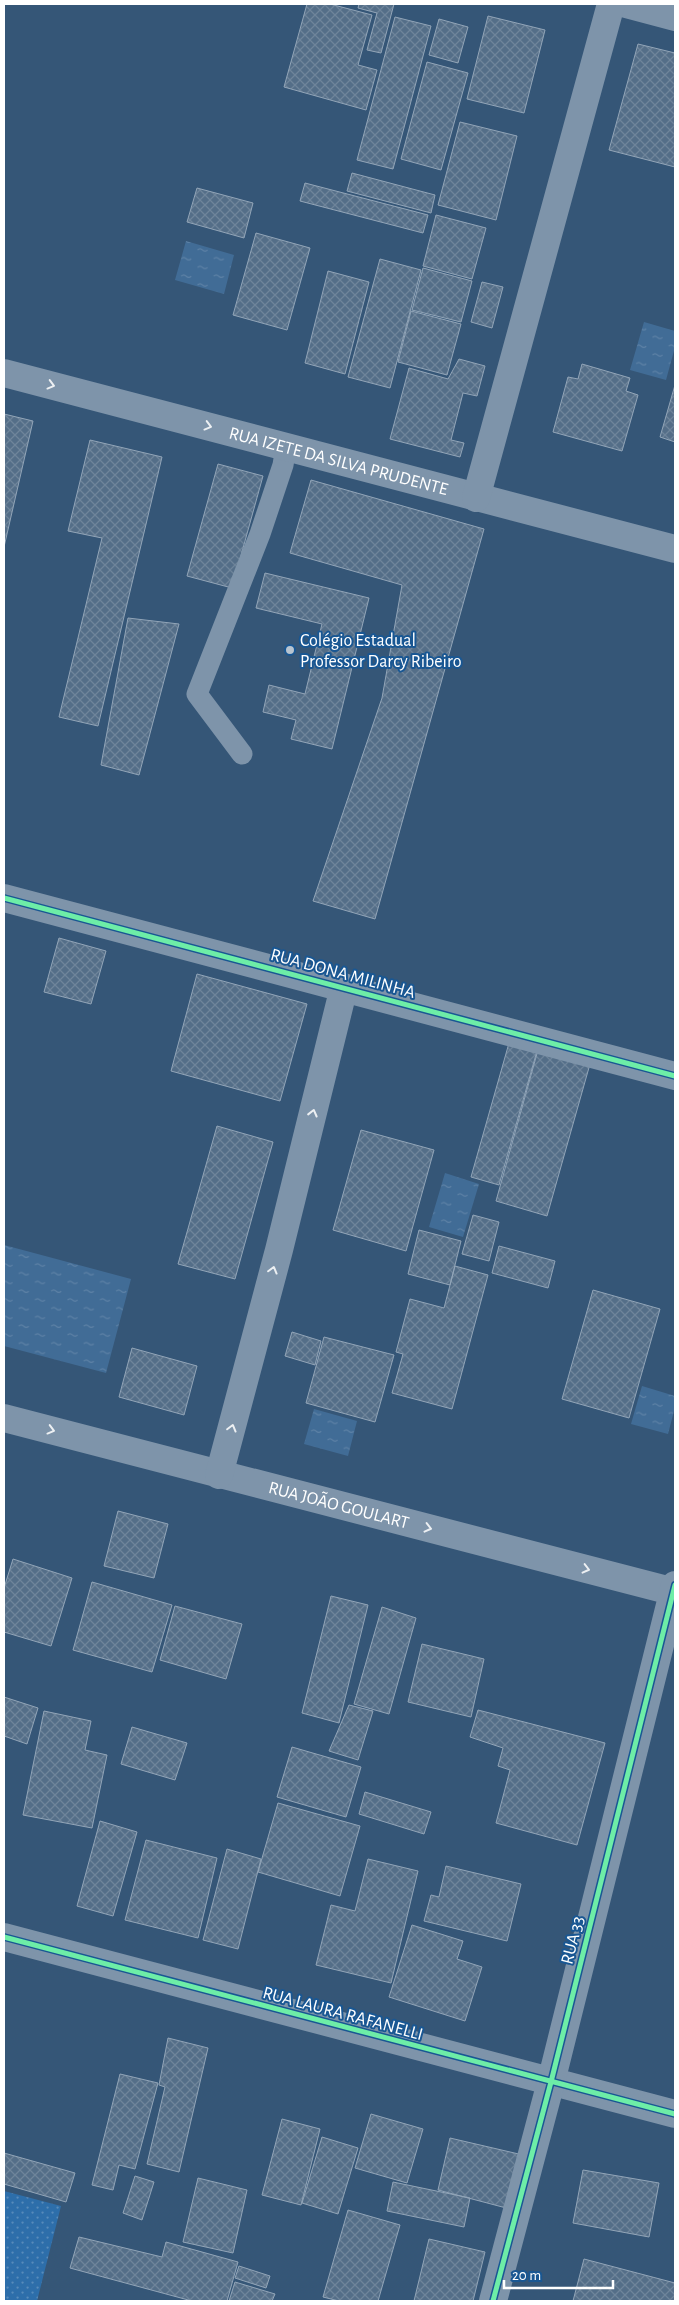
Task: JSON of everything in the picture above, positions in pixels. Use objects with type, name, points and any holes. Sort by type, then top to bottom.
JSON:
[{"type":"street","points":[[476,498],[611,4]]},
{"type":"street","points":[[626,4],[675,17]]},
{"type":"street","name":"RUA IZETE DA SILVA PRUDENTE","points":[[4,373],[675,549]]},
{"type":"street","name":"RUA DONA MILINHA","points":[[4,898],[675,1076]]},
{"type":"street","points":[[219,1475],[279,1250],[344,987]]},
{"type":"street","name":"RUA JOÃO GOULART","points":[[4,1418],[219,1475],[675,1589]]},
{"type":"street","name":"RUA 33","points":[[493,2301],[551,2082],[675,1589]]},
{"type":"street","name":"RUA LAURA RAFANELLI","points":[[4,1937],[675,2114]]},
{"type":"lane","points":[[242,754],[197,694],[260,534],[283,465],[286,447]]},
{"type":"shaded area","points":[[4,2191],[61,2206],[37,2301],[4,2301]]},
{"type":"water","points":[[186,241],[234,255],[224,294],[175,280]]},
{"type":"water","points":[[644,322],[675,331],[675,347],[666,380],[630,370]]},
{"type":"water","points":[[445,1173],[479,1184],[463,1237],[429,1227]]},
{"type":"water","points":[[4,1245],[131,1279],[106,1373],[4,1346]]},
{"type":"water","points":[[642,1386],[675,1396],[675,1407],[668,1434],[631,1424]]},
{"type":"water","points":[[314,1409],[357,1421],[348,1456],[304,1444]]},
{"type":"building","points":[[307,4],[330,4],[372,15],[358,65],[377,70],[366,110],[284,87]]},
{"type":"building","points":[[359,4],[394,4],[381,53],[367,50],[377,13],[358,8]]},
{"type":"building","points":[[488,16],[545,30],[524,113],[467,99]]},
{"type":"building","points":[[395,17],[431,26],[393,169],[357,160]]},
{"type":"building","points":[[439,19],[468,27],[458,63],[429,55]]},
{"type":"building","points":[[638,44],[675,53],[675,167],[609,150]]},
{"type":"building","points":[[427,62],[468,73],[441,170],[401,159]]},
{"type":"building","points":[[460,122],[517,136],[496,220],[438,205]]},
{"type":"building","points":[[352,173],[435,195],[431,213],[347,191]]},
{"type":"building","points":[[305,183],[428,215],[423,233],[300,201]]},
{"type":"building","points":[[197,188],[253,203],[244,238],[187,222]]},
{"type":"building","points":[[436,215],[486,228],[472,279],[423,266]]},
{"type":"building","points":[[256,233],[310,248],[287,330],[233,315]]},
{"type":"building","points":[[380,259],[421,270],[390,388],[348,377]]},
{"type":"building","points":[[423,268],[472,281],[461,322],[412,310]]},
{"type":"building","points":[[328,271],[369,282],[345,374],[305,363]]},
{"type":"building","points":[[482,282],[503,287],[492,328],[471,322]]},
{"type":"building","points":[[411,311],[461,324],[447,375],[398,362]]},
{"type":"building","points":[[459,359],[485,366],[477,396],[463,393],[451,440],[464,443],[460,457],[390,439],[409,368],[448,379]]},
{"type":"building","points":[[582,364],[630,378],[626,391],[638,395],[622,451],[553,432],[568,377],[578,379]]},
{"type":"building","points":[[675,385],[675,442],[660,437]]},
{"type":"building","points":[[4,414],[33,421],[4,547]]},
{"type":"building","points":[[90,440],[162,457],[98,726],[59,717],[102,538],[68,531]]},
{"type":"building","points":[[218,464],[263,476],[232,588],[187,576]]},
{"type":"building","points":[[311,480],[484,529],[375,919],[313,901],[382,698],[402,585],[290,553]]},
{"type":"building","points":[[265,573],[369,598],[332,749],[291,739],[296,720],[263,712],[269,685],[305,694],[322,624],[256,608]]},
{"type":"building","points":[[128,618],[179,624],[139,775],[101,765]]},
{"type":"building","points":[[59,938],[106,951],[91,1004],[44,992]]},
{"type":"building","points":[[197,974],[307,1004],[280,1101],[171,1071]]},
{"type":"building","points":[[509,1043],[537,1051],[499,1185],[471,1177]]},
{"type":"building","points":[[538,1050],[590,1064],[547,1216],[496,1201]]},
{"type":"building","points":[[217,1126],[273,1142],[235,1279],[178,1264]]},
{"type":"building","points":[[361,1130],[434,1150],[406,1251],[333,1230]]},
{"type":"building","points":[[473,1215],[499,1222],[489,1261],[462,1254]]},
{"type":"building","points":[[419,1230],[461,1241],[450,1285],[408,1274]]},
{"type":"building","points":[[499,1246],[555,1261],[548,1288],[492,1273]]},
{"type":"building","points":[[455,1266],[488,1275],[452,1409],[392,1393],[403,1354],[396,1352],[410,1299],[444,1308]]},
{"type":"building","points":[[593,1290],[660,1309],[629,1418],[562,1399]]},
{"type":"building","points":[[292,1332],[321,1341],[315,1365],[285,1356]]},
{"type":"building","points":[[324,1337],[394,1355],[375,1422],[306,1403]]},
{"type":"building","points":[[132,1348],[197,1366],[184,1415],[119,1397]]},
{"type":"building","points":[[118,1511],[168,1524],[154,1578],[104,1566]]},
{"type":"building","points":[[13,1559],[72,1578],[51,1646],[4,1632],[4,1588]]},
{"type":"building","points":[[92,1582],[172,1605],[152,1672],[73,1650]]},
{"type":"building","points":[[331,1596],[368,1605],[339,1723],[302,1713]]},
{"type":"building","points":[[175,1606],[242,1624],[226,1679],[160,1660]]},
{"type":"building","points":[[382,1607],[416,1618],[389,1714],[354,1704]]},
{"type":"building","points":[[422,1644],[484,1659],[471,1717],[408,1702]]},
{"type":"building","points":[[4,1697],[38,1708],[27,1744],[4,1736]]},
{"type":"building","points":[[349,1705],[373,1711],[358,1760],[329,1751]]},
{"type":"building","points":[[478,1710],[605,1743],[577,1845],[496,1823],[510,1770],[498,1766],[503,1748],[470,1737]]},
{"type":"building","points":[[44,1711],[91,1721],[85,1750],[107,1755],[92,1828],[23,1815]]},
{"type":"building","points":[[132,1727],[187,1743],[175,1780],[121,1764]]},
{"type":"building","points":[[292,1747],[361,1767],[346,1817],[277,1797]]},
{"type":"building","points":[[365,1792],[431,1812],[424,1834],[359,1814]]},
{"type":"building","points":[[278,1803],[360,1826],[340,1896],[258,1872]]},
{"type":"building","points":[[100,1821],[137,1832],[113,1916],[77,1906]]},
{"type":"building","points":[[146,1840],[217,1858],[198,1938],[125,1920]]},
{"type":"building","points":[[227,1849],[261,1859],[238,1949],[203,1940]]},
{"type":"building","points":[[368,1859],[418,1871],[391,1983],[316,1965],[331,1905],[355,1911]]},
{"type":"building","points":[[446,1866],[521,1884],[507,1941],[424,1921],[431,1895],[439,1897]]},
{"type":"building","points":[[412,1925],[463,1941],[457,1959],[482,1967],[465,2021],[389,1997]]},
{"type":"building","points":[[168,2038],[208,2048],[179,2172],[147,2164],[165,2087],[159,2085]]},
{"type":"building","points":[[120,2074],[158,2083],[135,2169],[119,2165],[113,2190],[92,2185]]},
{"type":"building","points":[[371,2114],[423,2129],[407,2183],[355,2168]]},
{"type":"building","points":[[282,2119],[320,2129],[301,2205],[262,2195]]},
{"type":"building","points":[[322,2137],[358,2148],[338,2214],[302,2203]]},
{"type":"building","points":[[450,2138],[523,2155],[510,2209],[438,2190]]},
{"type":"building","points":[[4,2153],[75,2173],[66,2202],[4,2184]]},
{"type":"building","points":[[583,2170],[659,2183],[649,2237],[573,2223]]},
{"type":"building","points":[[135,2176],[154,2182],[142,2220],[123,2213]]},
{"type":"building","points":[[198,2178],[247,2190],[233,2253],[183,2242]]},
{"type":"building","points":[[393,2182],[470,2198],[464,2227],[387,2211]]},
{"type":"building","points":[[348,2210],[400,2225],[378,2301],[339,2301],[323,2297]]},
{"type":"building","points":[[79,2237],[162,2257],[166,2242],[238,2262],[227,2301],[192,2301],[70,2268]]},
{"type":"building","points":[[429,2239],[485,2252],[473,2301],[414,2301]]},
{"type":"building","points":[[584,2259],[675,2283],[675,2301],[573,2301]]},
{"type":"building","points":[[239,2266],[270,2276],[266,2288],[235,2278]]},
{"type":"building","points":[[235,2282],[275,2294],[272,2301],[229,2301]]},
{"type":"cycle path","points":[[4,898],[675,1076]]},
{"type":"cycle path","points":[[493,2301],[551,2082],[675,1585]]},
{"type":"cycle path","points":[[4,1937],[675,2114]]},
{"type":"place","name":"Colégio Estadual Professor Darcy Ribeiro","points":[[290,650]]}]
